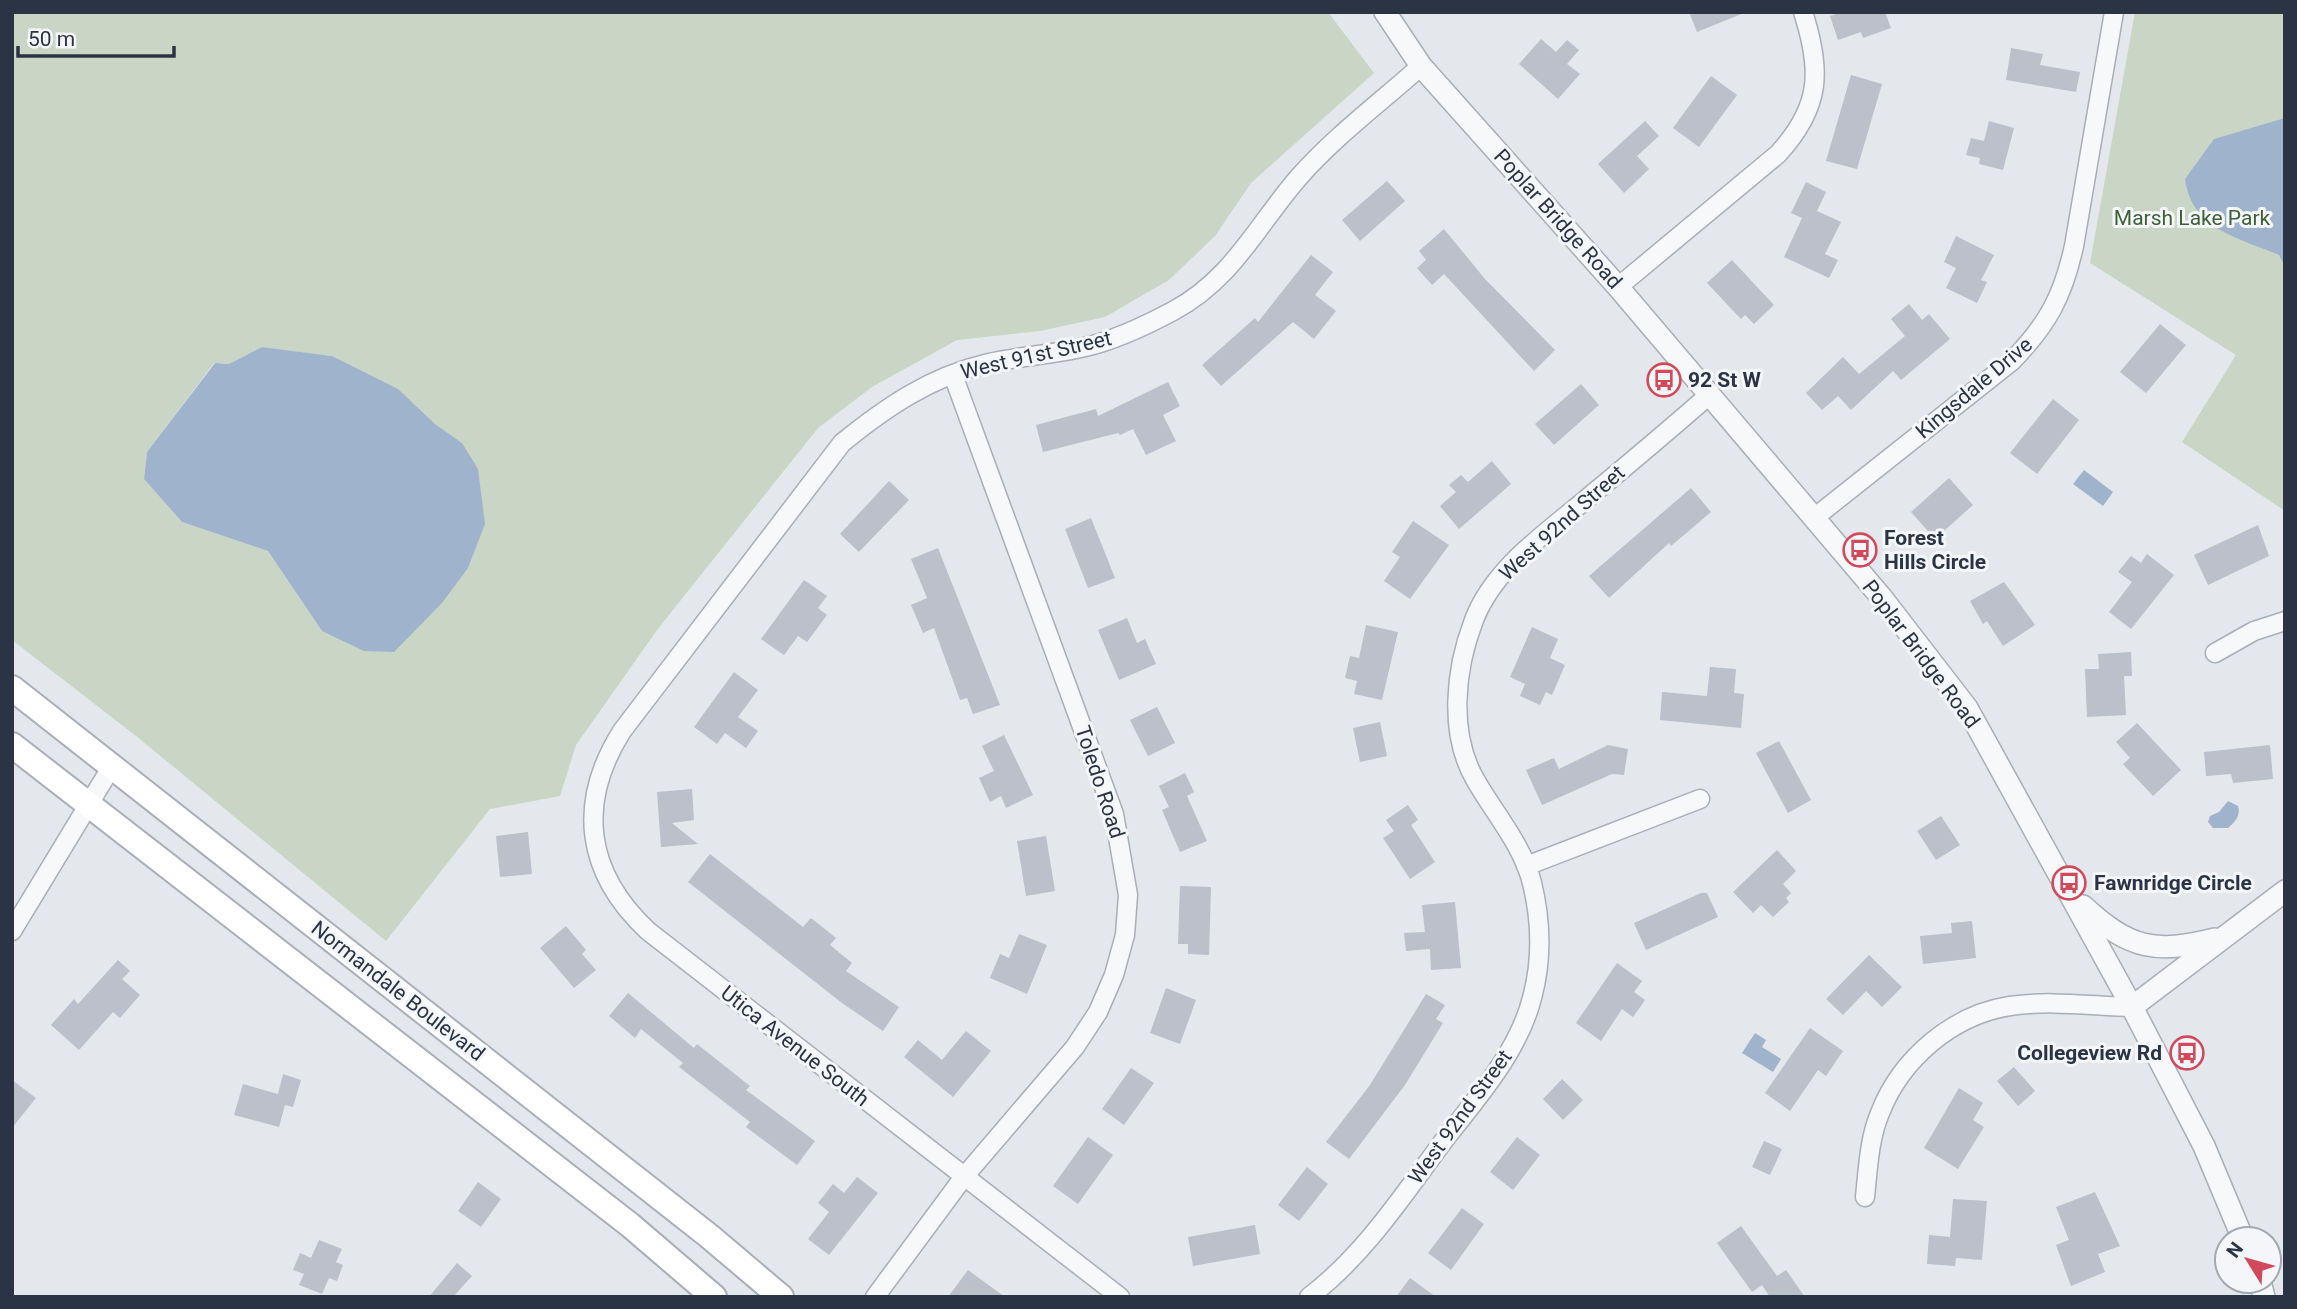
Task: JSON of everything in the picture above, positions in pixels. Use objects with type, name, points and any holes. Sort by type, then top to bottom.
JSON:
[{"type":"main road","name":"Normandale Boulevard","points":[[12,688],[709,1236],[781,1297]]},
{"type":"main road","name":"Normandale Boulevard","points":[[12,745],[630,1225],[714,1297]]},
{"type":"street","name":"Poplar Bridge Road","points":[[1385,12],[1421,66],[1618,287],[1882,598],[1967,708],[2132,1007],[2204,1146],[2237,1225]]},
{"type":"street","points":[[1618,287],[1778,154],[1797,133],[1809,110],[1815,84],[1815,58],[1803,12]]},
{"type":"street","name":"Kingsdale Drive","points":[[1814,518],[2012,361],[2034,338],[2053,310],[2066,280],[2074,246],[2114,12]]},
{"type":"street","name":"West 91st Street","points":[[622,731],[842,443],[884,408],[933,382],[984,364],[1086,347],[1131,332],[1176,310],[1214,282],[1248,247],[1307,169],[1421,66]]},
{"type":"street","name":"Toledo Road","points":[[875,1297],[963,1178],[1075,1047],[1098,1012],[1114,975],[1125,934],[1128,895],[1114,814],[953,375]]},
{"type":"street","name":"West 92nd Street","points":[[1309,1297],[1339,1274],[1365,1246],[1496,1072],[1517,1038],[1532,1000],[1540,961],[1538,922],[1526,866],[1474,778],[1461,738],[1457,697],[1460,670],[1475,617],[1495,583],[1523,553],[1709,396]]},
{"type":"street","points":[[2215,653],[2253,631],[2285,621]]},
{"type":"street","name":"Utica Avenue South","points":[[622,731],[606,756],[596,785],[593,813],[595,842],[605,875],[622,907],[648,932],[1120,1297]]},
{"type":"street","points":[[12,931],[112,766]]},
{"type":"street","points":[[1526,866],[1700,799]]},
{"type":"street","points":[[1865,1197],[1871,1147],[1879,1114],[1895,1082],[1918,1054],[1944,1032],[1975,1015],[2010,1006],[2132,1007],[2285,891]]},
{"type":"street","points":[[2071,895],[2123,937],[2146,946],[2182,947],[2224,937]]},
{"type":"green space","points":[[12,12],[1328,12],[1374,73],[1251,183],[1215,236],[1169,280],[1105,317],[1040,331],[957,340],[872,387],[818,428],[657,630],[576,745],[560,796],[490,809],[386,941],[136,736],[12,640]],"holes":[[[262,347],[332,356],[462,443],[322,631],[268,551],[182,522],[144,479],[147,452],[214,363],[229,364]]]},
{"type":"green space","name":"Marsh Lake Park","points":[[2135,12],[2285,12],[2285,511],[2182,442],[2236,355],[2090,263]]},
{"type":"water","points":[[2285,118],[2285,267],[2279,255],[2233,236],[2207,221],[2189,196],[2185,179],[2214,139]]},
{"type":"water","points":[[262,347],[332,356],[398,389],[435,424],[462,443],[478,469],[485,524],[468,568],[442,603],[394,652],[364,651],[322,631],[268,551],[182,522],[144,479],[147,452],[215,363],[229,364]]},
{"type":"water","points":[[2084,470],[2113,492],[2103,506],[2073,484]]},
{"type":"water","points":[[2228,801],[2238,806],[2237,818],[2228,828],[2213,828],[2208,822],[2210,816],[2219,812]]},
{"type":"water","points":[[1755,1033],[1766,1040],[1762,1047],[1781,1059],[1773,1072],[1742,1053]]},
{"type":"building","points":[[1689,12],[1744,12],[1744,13],[1697,32]]},
{"type":"building","points":[[1841,12],[1885,12],[1891,28],[1863,38],[1861,32],[1838,40],[1830,16]]},
{"type":"building","points":[[1541,39],[1556,52],[1567,40],[1579,50],[1567,64],[1580,74],[1558,99],[1519,64]]},
{"type":"building","points":[[2011,48],[2043,54],[2040,65],[2080,72],[2076,92],[2006,80]]},
{"type":"building","points":[[1851,75],[1882,84],[1857,169],[1826,161]]},
{"type":"building","points":[[1711,76],[1737,95],[1699,147],[1673,128]]},
{"type":"building","points":[[1645,121],[1659,136],[1637,156],[1649,169],[1624,193],[1598,164]]},
{"type":"building","points":[[1989,121],[2014,128],[2003,170],[1979,164],[1980,158],[1966,155],[1971,138],[1984,141]]},
{"type":"building","points":[[1387,181],[1405,201],[1360,241],[1342,220]]},
{"type":"building","points":[[1806,182],[1826,192],[1817,211],[1841,222],[1825,254],[1838,260],[1829,278],[1784,257],[1802,218],[1791,213]]},
{"type":"building","points":[[1444,229],[1485,279],[1555,350],[1534,371],[1444,274],[1432,285],[1417,268],[1426,260],[1419,251]]},
{"type":"building","points":[[1956,236],[1994,255],[1981,280],[1987,282],[1977,303],[1946,288],[1956,268],[1944,262]]},
{"type":"building","points":[[1311,255],[1333,272],[1315,295],[1336,311],[1314,339],[1293,322],[1221,386],[1202,365],[1255,318],[1258,322]]},
{"type":"building","points":[[1732,260],[1774,305],[1754,324],[1745,315],[1741,319],[1707,283]]},
{"type":"building","points":[[1909,304],[1922,320],[1929,314],[1950,339],[1901,380],[1893,371],[1851,410],[1838,396],[1822,410],[1806,393],[1843,357],[1859,374],[1905,336],[1891,319]]},
{"type":"building","points":[[2160,324],[2186,345],[2146,393],[2120,372]]},
{"type":"building","points":[[1168,382],[1180,406],[1163,415],[1176,441],[1146,455],[1133,429],[1120,435],[1118,433],[1043,452],[1036,425],[1096,409],[1098,416]]},
{"type":"building","points":[[1581,384],[1599,405],[1554,445],[1535,424]]},
{"type":"building","points":[[2053,399],[2079,420],[2037,474],[2010,453]]},
{"type":"building","points":[[1492,461],[1511,484],[1459,529],[1440,506],[1456,492],[1449,485],[1461,475],[1468,482]]},
{"type":"building","points":[[1949,478],[1973,505],[1935,539],[1911,512]]},
{"type":"building","points":[[889,481],[909,500],[859,552],[840,534]]},
{"type":"building","points":[[1691,488],[1711,512],[1671,546],[1669,543],[1609,598],[1589,576]]},
{"type":"building","points":[[1091,518],[1115,578],[1088,588],[1065,529]]},
{"type":"building","points":[[1413,521],[1449,545],[1410,599],[1384,581],[1400,557],[1392,552]]},
{"type":"building","points":[[2258,525],[2269,556],[2208,585],[2194,555]]},
{"type":"building","points":[[938,548],[1000,705],[973,714],[967,698],[960,700],[934,628],[923,633],[911,605],[927,598],[911,559]]},
{"type":"building","points":[[2147,554],[2174,575],[2131,629],[2109,612],[2132,582],[2118,572],[2131,556],[2141,563]]},
{"type":"building","points":[[804,580],[827,596],[818,608],[827,615],[807,642],[798,636],[784,655],[761,639]]},
{"type":"building","points":[[2004,582],[2035,625],[2003,646],[1987,621],[1983,624],[1970,601]]},
{"type":"building","points":[[1127,618],[1137,643],[1145,639],[1156,664],[1119,680],[1098,630]]},
{"type":"building","points":[[1366,625],[1398,632],[1382,700],[1354,694],[1357,681],[1345,678],[1350,656],[1359,658]]},
{"type":"building","points":[[1532,627],[1558,639],[1550,658],[1565,665],[1552,695],[1546,692],[1540,705],[1520,696],[1525,684],[1510,677]]},
{"type":"building","points":[[2131,652],[2132,676],[2124,676],[2126,715],[2087,717],[2085,669],[2099,669],[2098,654]]},
{"type":"building","points":[[1710,667],[1736,669],[1734,693],[1744,694],[1741,728],[1660,720],[1662,692],[1707,696]]},
{"type":"building","points":[[734,672],[758,690],[738,717],[758,731],[746,748],[725,733],[717,744],[694,727]]},
{"type":"building","points":[[1157,707],[1175,743],[1148,756],[1130,720]]},
{"type":"building","points":[[1380,722],[1387,756],[1360,762],[1353,728]]},
{"type":"building","points":[[2137,723],[2181,770],[2153,796],[2123,764],[2130,758],[2116,742]]},
{"type":"building","points":[[1004,735],[1033,795],[1006,808],[1001,796],[990,802],[979,778],[994,771],[982,746]]},
{"type":"building","points":[[1779,741],[1811,800],[1788,813],[1756,753]]},
{"type":"building","points":[[1608,745],[1628,749],[1624,775],[1612,774],[1542,805],[1526,770],[1554,758],[1559,769]]},
{"type":"building","points":[[2270,745],[2273,779],[2233,783],[2231,774],[2206,776],[2204,752]]},
{"type":"building","points":[[1185,773],[1194,792],[1187,796],[1207,841],[1180,852],[1162,810],[1169,807],[1159,786]]},
{"type":"building","points":[[692,789],[694,820],[672,823],[698,844],[661,847],[657,792]]},
{"type":"building","points":[[1408,805],[1418,820],[1411,825],[1435,862],[1410,879],[1383,838],[1394,831],[1386,820]]},
{"type":"building","points":[[1941,816],[1960,845],[1936,860],[1917,831]]},
{"type":"building","points":[[528,832],[532,874],[500,877],[496,836]]},
{"type":"building","points":[[1046,836],[1055,891],[1026,896],[1017,841]]},
{"type":"building","points":[[1777,850],[1796,871],[1783,884],[1791,893],[1786,898],[1789,902],[1773,917],[1761,905],[1753,913],[1733,892]]},
{"type":"building","points":[[710,854],[803,927],[811,918],[836,938],[830,945],[852,963],[846,971],[899,1007],[883,1031],[842,1003],[688,882]]},
{"type":"building","points":[[1180,886],[1211,887],[1209,955],[1188,954],[1188,944],[1178,944]]},
{"type":"building","points":[[1701,893],[1707,893],[1718,917],[1646,950],[1634,923]]},
{"type":"building","points":[[1455,902],[1461,968],[1431,970],[1430,949],[1406,951],[1404,933],[1425,932],[1422,905]]},
{"type":"building","points":[[1972,921],[1976,958],[1923,964],[1920,936],[1952,933],[1951,923]]},
{"type":"building","points":[[566,926],[586,950],[582,954],[596,970],[574,988],[540,948]]},
{"type":"building","points":[[1019,934],[1047,945],[1027,994],[990,978],[1000,954],[1009,958]]},
{"type":"building","points":[[1869,955],[1902,987],[1882,1007],[1866,991],[1843,1015],[1826,999]]},
{"type":"building","points":[[118,960],[130,971],[122,979],[140,995],[120,1018],[113,1012],[79,1050],[51,1025],[74,999],[78,1004]]},
{"type":"building","points":[[1617,963],[1642,981],[1634,992],[1645,1000],[1633,1017],[1622,1009],[1601,1041],[1576,1023]]},
{"type":"building","points":[[1166,988],[1196,1000],[1180,1044],[1150,1033]]},
{"type":"building","points":[[628,993],[694,1048],[697,1044],[750,1086],[746,1090],[815,1141],[797,1165],[746,1127],[750,1122],[679,1067],[683,1063],[641,1029],[635,1038],[609,1016]]},
{"type":"building","points":[[1426,994],[1445,1005],[1436,1019],[1443,1023],[1405,1085],[1349,1159],[1326,1142],[1370,1085]]},
{"type":"building","points":[[1810,1028],[1843,1051],[1826,1076],[1818,1070],[1790,1111],[1765,1093]]},
{"type":"building","points":[[966,1031],[991,1051],[953,1097],[904,1057],[918,1040],[942,1060]]},
{"type":"building","points":[[2014,1067],[2035,1091],[2018,1106],[1997,1081]]},
{"type":"building","points":[[1131,1068],[1154,1083],[1124,1125],[1102,1109]]},
{"type":"building","points":[[283,1074],[301,1080],[293,1107],[285,1105],[279,1127],[234,1115],[243,1084],[278,1094]]},
{"type":"building","points":[[1562,1079],[1583,1100],[1563,1120],[1543,1099]]},
{"type":"building","points":[[12,1080],[36,1098],[12,1128]]},
{"type":"building","points":[[1959,1088],[1983,1103],[1973,1120],[1984,1127],[1958,1169],[1924,1148]]},
{"type":"building","points":[[1088,1137],[1113,1155],[1078,1204],[1053,1186]]},
{"type":"building","points":[[1517,1137],[1540,1155],[1513,1190],[1490,1172]]},
{"type":"building","points":[[1764,1141],[1782,1149],[1770,1175],[1752,1167]]},
{"type":"building","points":[[1307,1167],[1328,1184],[1299,1221],[1278,1205]]},
{"type":"building","points":[[857,1177],[878,1193],[829,1255],[808,1239],[829,1212],[818,1203],[833,1184],[844,1193]]},
{"type":"building","points":[[478,1182],[501,1199],[481,1227],[458,1211]]},
{"type":"building","points":[[2095,1192],[2120,1246],[2098,1254],[2105,1272],[2071,1286],[2056,1245],[2069,1240],[2056,1207]]},
{"type":"building","points":[[1953,1199],[1987,1201],[1982,1260],[1956,1258],[1955,1266],[1927,1264],[1929,1235],[1950,1237]]},
{"type":"building","points":[[1462,1208],[1484,1224],[1451,1270],[1428,1253]]},
{"type":"building","points":[[1255,1225],[1260,1254],[1193,1266],[1188,1237]]},
{"type":"building","points":[[1741,1226],[1777,1276],[1786,1270],[1805,1297],[1770,1297],[1762,1285],[1752,1292],[1717,1243]]},
{"type":"building","points":[[319,1240],[342,1249],[336,1262],[343,1265],[337,1281],[329,1278],[322,1294],[299,1285],[304,1274],[293,1270],[300,1253],[311,1258]]},
{"type":"building","points":[[457,1263],[472,1276],[453,1297],[429,1297]]},
{"type":"building","points":[[968,1270],[1005,1297],[948,1297]]},
{"type":"building","points":[[1410,1278],[1436,1297],[1396,1297]]},
{"type":"place","name":"92 St W","points":[[1664,380]]},
{"type":"place","name":"Forest Hills Circle","points":[[1860,550]]},
{"type":"place","name":"Fawnridge Circle","points":[[2069,883]]},
{"type":"place","name":"Collegeview Rd","points":[[2187,1053]]}]
